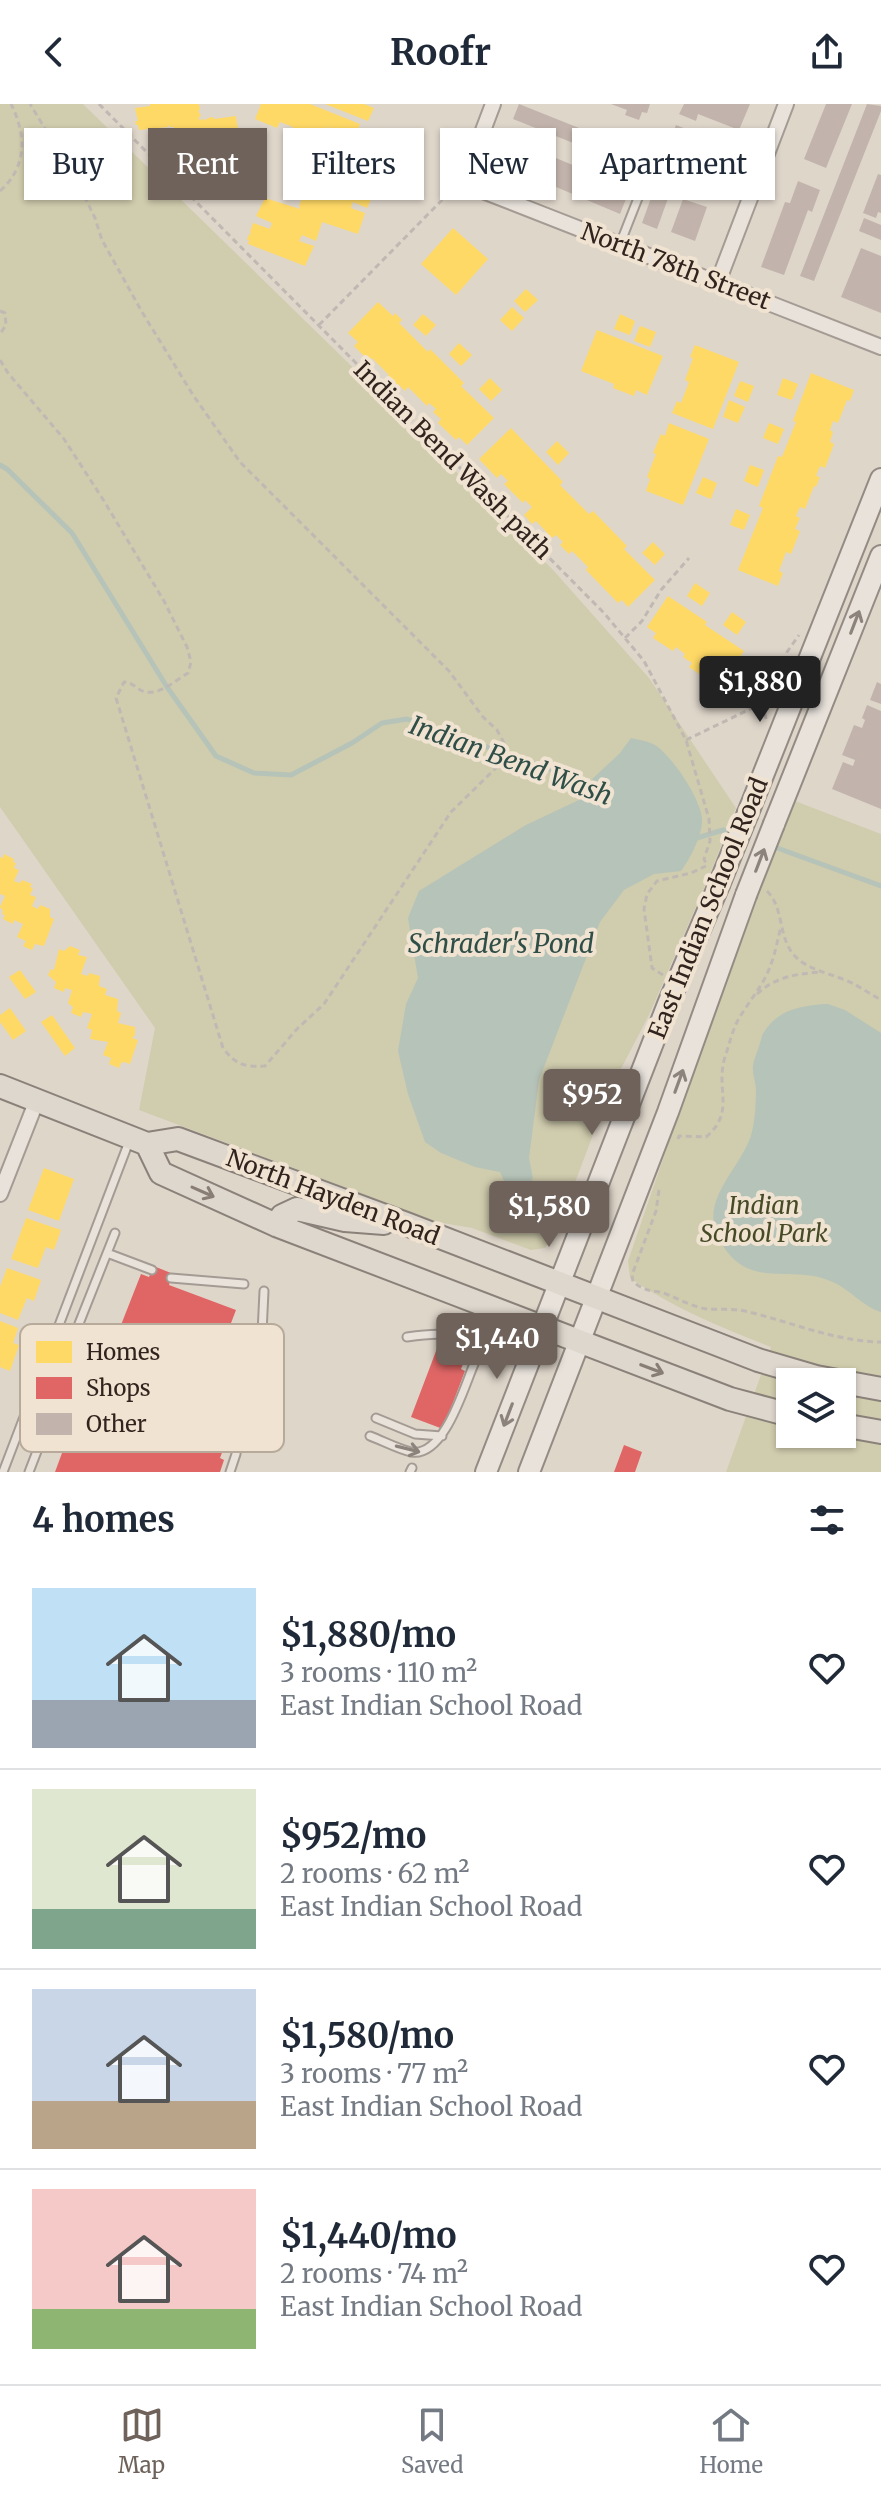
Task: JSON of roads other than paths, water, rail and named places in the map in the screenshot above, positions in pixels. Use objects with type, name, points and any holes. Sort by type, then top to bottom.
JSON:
[{"type":"main road","name":"East Indian School Road","points":[[486,1472],[677,982],[711,873],[748,813],[881,479]]},
{"type":"main road","name":"East Indian School Road","points":[[529,1472],[632,1207],[746,895],[881,556]]},
{"type":"main road","name":"North Hayden Road","points":[[0,1086],[139,1141],[178,1139],[758,1360],[816,1377],[881,1389]]},
{"type":"main road","name":"North Hayden Road","points":[[139,1141],[161,1173],[276,1225],[730,1399],[776,1411]]},
{"type":"main road","points":[[276,1225],[282,1216],[297,1209],[345,1220],[409,1225]]},
{"type":"main road","points":[[856,1428],[881,1432]]},
{"type":"street","name":"North 78th Street","points":[[493,104],[470,165],[474,182],[483,191],[881,347]]},
{"type":"street","points":[[718,282],[786,104]]},
{"type":"street","points":[[0,1194],[37,1100]]},
{"type":"lane","points":[[620,244],[637,200]]},
{"type":"lane","points":[[64,1324],[139,1141]]},
{"type":"lane","points":[[79,1324],[115,1233]]},
{"type":"lane","points":[[107,1253],[152,1270]]},
{"type":"lane","points":[[171,1278],[244,1284]]},
{"type":"lane","points":[[262,1324],[264,1291]]},
{"type":"lane","points":[[370,1436],[413,1453],[423,1452],[442,1436],[448,1426],[474,1364],[474,1344],[457,1336],[439,1332],[407,1337]]},
{"type":"lane","points":[[376,1418],[415,1434],[442,1436]]},
{"type":"lane","points":[[3,1472],[20,1431]]},
{"type":"lane","points":[[29,1472],[37,1452]]},
{"type":"lane","points":[[230,1472],[236,1452]]},
{"type":"water","name":"Schrader's Pond","points":[[631,738],[655,745],[677,768],[700,811],[700,832],[681,871],[654,874],[624,890],[600,922],[539,1080],[529,1158],[533,1178],[522,1186],[508,1190],[500,1172],[475,1167],[441,1153],[425,1142],[408,1094],[398,1051],[406,1004],[418,978],[408,918],[419,891],[526,825],[581,799],[589,782],[620,753]]},
{"type":"water","points":[[828,1004],[845,1010],[881,1033],[881,1312],[835,1283],[819,1277],[771,1274],[742,1266],[718,1237],[714,1223],[718,1196],[752,1132],[756,1095],[753,1066],[763,1033],[784,1013],[801,1007]]},
{"type":"waterway","name":"Indian Bend Wash","points":[[0,465],[72,533],[167,687],[216,756],[254,773],[291,775],[352,743],[382,723],[407,719],[592,784]]},
{"type":"waterway","name":"Indian Bend Wash","points":[[693,836],[697,838],[723,830],[733,833]]},
{"type":"waterway","name":"Indian Bend Wash","points":[[769,845],[881,886]]},
{"type":"waterway","points":[[528,1181],[557,1196]]},
{"type":"park label","name":"Indian School Park","points":[[764,1219]]}]
